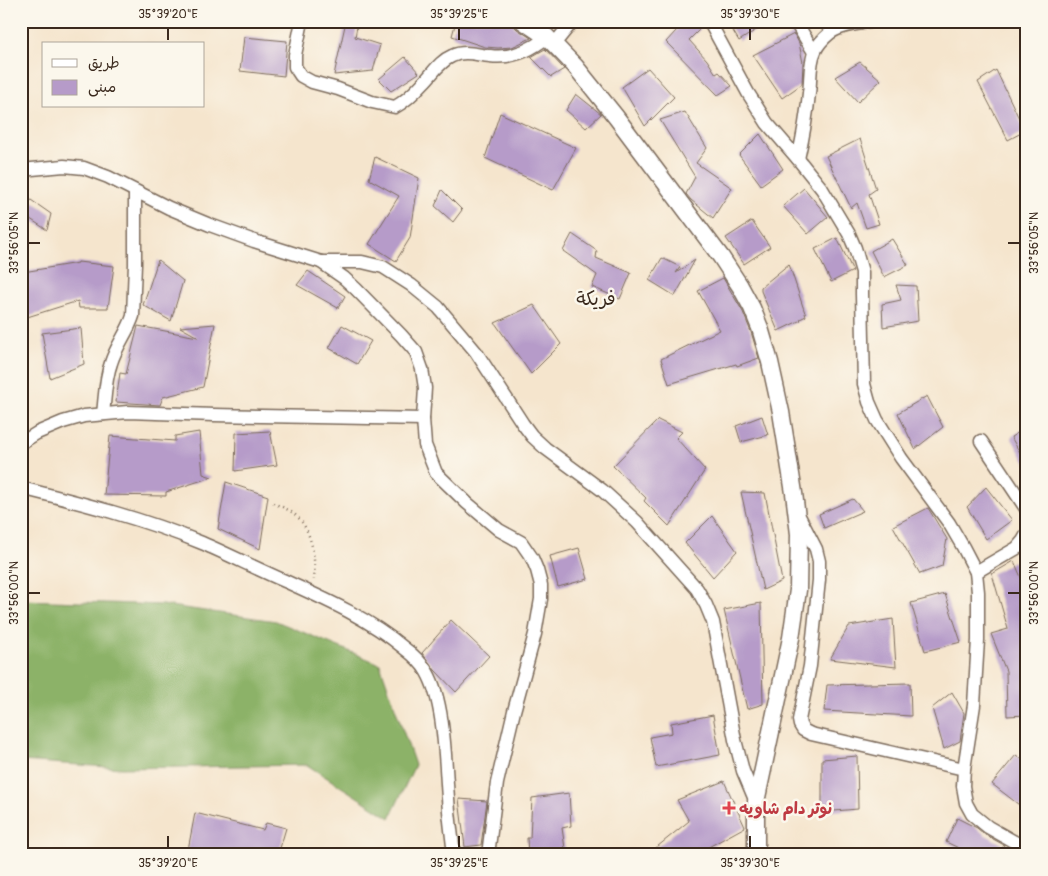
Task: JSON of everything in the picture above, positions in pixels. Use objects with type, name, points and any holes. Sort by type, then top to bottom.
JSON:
[{"type":"street","points":[[302,21],[295,55],[295,67],[301,76],[312,82],[395,108],[405,102],[438,65],[452,56],[470,52],[492,57],[512,56],[551,40],[573,21]]},
{"type":"street","points":[[523,21],[551,40],[575,66],[616,117],[721,257],[752,308],[770,362],[781,412],[800,534],[798,590],[791,638],[756,802],[756,850],[758,855]]},
{"type":"street","points":[[709,21],[748,93],[767,123],[798,158],[822,190],[855,248],[862,272],[864,384],[869,402],[877,420],[901,458],[949,523],[976,572],[978,640],[974,705],[964,769],[963,786],[966,803],[972,814],[988,827],[1027,849]]},
{"type":"street","points":[[795,21],[814,52]]},
{"type":"street","points":[[798,158],[803,135],[814,52],[832,32],[845,26],[875,21]]},
{"type":"street","points":[[21,170],[64,166],[84,168],[108,177],[169,208],[254,241],[322,262],[362,262],[383,267],[411,285],[438,307],[476,352],[532,436],[545,448],[602,490],[637,522],[697,589],[706,605],[712,622],[735,740],[743,772],[756,802]]},
{"type":"street","points":[[102,414],[111,363],[131,323],[134,308],[135,192]]},
{"type":"street","points":[[322,262],[356,289],[401,334],[416,352],[422,369],[425,388],[423,419],[425,445],[436,473],[499,530],[521,542],[537,570],[541,585],[541,599],[535,634],[497,783],[488,855]]},
{"type":"street","points":[[21,443],[37,433],[63,422],[84,416],[128,412],[214,416],[423,419]]},
{"type":"street","points":[[981,441],[1027,510]]},
{"type":"street","points":[[21,488],[107,510],[202,543],[367,620],[412,654],[427,671],[436,691],[446,759],[454,855]]},
{"type":"street","points":[[797,513],[816,550],[819,560],[819,580],[810,666],[799,720],[803,730],[811,734],[964,769]]},
{"type":"street","points":[[976,572],[1017,548],[1027,534]]},
{"type":"path","points":[[273,503],[295,514],[308,531],[315,572],[313,594]]},
{"type":"green space","points":[[24,600],[163,605],[276,621],[380,664],[415,765],[390,818],[307,765],[122,768],[21,761],[21,603]]},
{"type":"building","points":[[346,21],[358,21],[355,37],[380,45],[373,71],[334,75]]},
{"type":"building","points":[[456,21],[513,21],[517,29],[531,38],[512,47],[485,47],[452,36]]},
{"type":"building","points":[[685,21],[701,21],[703,26],[689,40],[707,60],[716,74],[719,72],[732,86],[718,95],[666,42]]},
{"type":"building","points":[[727,21],[770,21],[739,41]]},
{"type":"building","points":[[794,34],[799,43],[803,63],[802,84],[782,98],[753,55]]},
{"type":"building","points":[[244,37],[287,41],[284,76],[240,71]]},
{"type":"building","points":[[545,49],[564,69],[551,77],[531,57]]},
{"type":"building","points":[[405,57],[419,73],[391,91],[379,79]]},
{"type":"building","points":[[860,62],[881,80],[858,102],[835,77]]},
{"type":"building","points":[[648,68],[674,97],[645,126],[622,87]]},
{"type":"building","points":[[996,70],[1025,131],[1008,140],[978,82]]},
{"type":"building","points":[[576,94],[601,114],[586,128],[566,110]]},
{"type":"building","points":[[685,112],[707,148],[696,163],[732,188],[713,218],[686,194],[695,177],[660,120]]},
{"type":"building","points":[[500,113],[576,148],[553,190],[485,158]]},
{"type":"building","points":[[760,134],[783,169],[761,185],[739,155]]},
{"type":"building","points":[[860,139],[876,189],[869,194],[879,224],[866,228],[857,203],[851,208],[826,156]]},
{"type":"building","points":[[375,157],[419,178],[410,238],[396,261],[369,244],[399,196],[369,179]]},
{"type":"building","points":[[804,188],[828,217],[808,234],[783,206]]},
{"type":"building","points":[[442,190],[462,210],[453,222],[435,206]]},
{"type":"building","points":[[21,193],[51,214],[47,230],[21,213]]},
{"type":"building","points":[[752,221],[770,247],[744,264],[726,238]]},
{"type":"building","points":[[572,234],[597,251],[596,258],[631,273],[620,299],[592,287],[597,275],[563,251]]},
{"type":"building","points":[[837,238],[853,271],[831,282],[815,249]]},
{"type":"building","points":[[892,239],[908,265],[884,277],[871,251]]},
{"type":"building","points":[[662,258],[680,267],[676,273],[695,260],[675,296],[649,280]]},
{"type":"building","points":[[158,260],[183,281],[171,321],[143,305]]},
{"type":"building","points":[[78,262],[114,266],[108,308],[79,308],[78,301],[21,319],[21,281],[23,272]]},
{"type":"building","points":[[789,264],[806,316],[778,331],[761,287]]},
{"type":"building","points":[[308,271],[345,296],[338,308],[297,285]]},
{"type":"building","points":[[723,278],[743,312],[759,358],[737,366],[736,364],[669,384],[661,359],[720,330],[698,291]]},
{"type":"building","points":[[896,285],[916,286],[918,321],[883,327],[882,304],[901,300]]},
{"type":"building","points":[[534,305],[561,344],[531,374],[495,323]]},
{"type":"building","points":[[215,324],[203,387],[163,397],[160,405],[116,402],[120,373],[126,374],[138,326],[198,337],[180,327]]},
{"type":"building","points":[[342,325],[371,341],[357,364],[329,348]]},
{"type":"building","points":[[81,328],[84,364],[50,378],[42,333]]},
{"type":"building","points":[[927,396],[943,427],[915,449],[898,413]]},
{"type":"building","points":[[762,416],[768,435],[741,442],[736,426]]},
{"type":"building","points":[[658,420],[682,432],[676,438],[705,470],[669,526],[644,501],[646,498],[613,466]]},
{"type":"building","points":[[1027,427],[1027,465],[1011,437]]},
{"type":"building","points":[[270,431],[277,465],[235,471],[236,433]]},
{"type":"building","points":[[199,432],[203,474],[212,477],[166,492],[166,496],[104,495],[110,436],[175,441],[175,436]]},
{"type":"building","points":[[226,482],[268,496],[260,549],[218,529]]},
{"type":"building","points":[[986,487],[1012,520],[986,539],[967,507]]},
{"type":"building","points":[[741,492],[765,493],[782,581],[763,590]]},
{"type":"building","points":[[853,499],[863,511],[824,528],[819,514]]},
{"type":"building","points":[[928,508],[947,539],[942,566],[920,574],[893,526]]},
{"type":"building","points":[[712,516],[737,551],[713,577],[685,543]]},
{"type":"building","points":[[579,548],[588,579],[558,587],[550,556]]},
{"type":"building","points":[[1014,561],[1027,591],[1027,715],[1007,716],[1006,671],[991,634],[1008,629],[992,574]]},
{"type":"building","points":[[945,594],[961,642],[925,651],[911,603]]},
{"type":"building","points":[[761,603],[763,704],[747,709],[724,610]]},
{"type":"building","points":[[893,619],[896,667],[830,659],[849,626]]},
{"type":"building","points":[[451,620],[489,656],[456,692],[422,653]]},
{"type":"building","points":[[910,683],[911,716],[824,711],[827,685]]},
{"type":"building","points":[[952,692],[964,713],[960,741],[944,749],[932,708]]},
{"type":"building","points":[[713,715],[720,755],[656,767],[650,737],[672,733],[671,723]]},
{"type":"building","points":[[1016,755],[1027,763],[1027,811],[992,784]]},
{"type":"building","points":[[857,756],[858,809],[822,812],[822,759]]},
{"type":"building","points":[[724,781],[745,827],[694,855],[647,855],[689,821],[677,800]]},
{"type":"building","points":[[569,793],[571,826],[562,828],[566,855],[528,855],[527,838],[530,838],[532,798]]},
{"type":"building","points":[[459,799],[487,801],[481,845],[465,847]]},
{"type":"building","points":[[195,813],[263,830],[266,823],[286,828],[278,855],[187,855]]},
{"type":"building","points":[[957,818],[1004,845],[999,855],[973,855],[946,842]]},
{"type":"place","name":"نوتر دام شاويه","points":[[729,808]]},
{"type":"district","name":"فريكة","points":[[596,298]]}]
